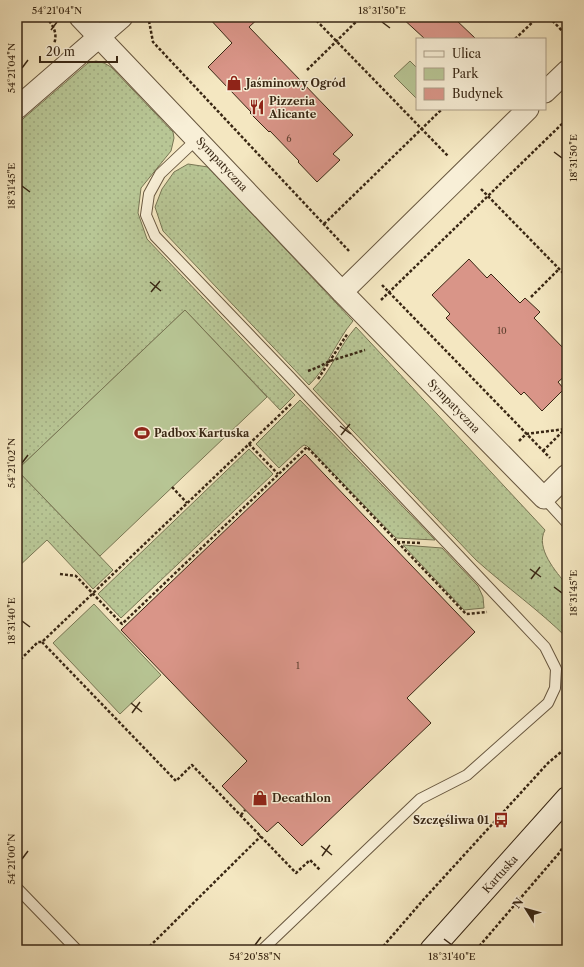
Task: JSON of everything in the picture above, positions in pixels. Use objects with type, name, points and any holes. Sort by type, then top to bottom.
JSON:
[{"type":"street","name":"Sympatyczna","points":[[80,17],[197,138],[342,292],[544,498]]},
{"type":"street","points":[[17,108],[122,17]]},
{"type":"street","points":[[546,91],[567,71]]},
{"type":"street","points":[[342,292],[527,110]]},
{"type":"street","points":[[544,498],[567,475]]},
{"type":"street","name":"Kartuska","points":[[431,950],[567,798]]},
{"type":"lane","points":[[197,138],[160,174],[149,194],[146,215],[155,236],[545,647],[556,669],[555,688],[548,703],[467,775],[420,799],[262,950]]},
{"type":"lane","points":[[544,498],[567,523]]},
{"type":"lane","points":[[17,888],[77,950]]},
{"type":"path","points":[[46,17],[53,25],[56,38],[54,46]]},
{"type":"path","points":[[153,17],[149,21],[153,42],[366,269],[567,475]]},
{"type":"path","points":[[313,17],[567,277]]},
{"type":"path","points":[[307,70],[361,17]]},
{"type":"path","points":[[516,38],[538,17]]},
{"type":"path","points":[[549,17],[567,36]]},
{"type":"path","points":[[324,224],[441,110]]},
{"type":"path","points":[[318,380],[351,330],[389,291],[567,119]]},
{"type":"path","points":[[531,298],[559,269]]},
{"type":"path","points":[[563,274],[567,270]]},
{"type":"path","points":[[290,377],[316,368],[330,361],[370,349],[399,350]]},
{"type":"path","points":[[17,663],[38,642],[42,642],[283,412]]},
{"type":"path","points":[[503,456],[526,434],[566,428]]},
{"type":"path","points":[[543,451],[566,428]]},
{"type":"path","points":[[250,444],[278,474]]},
{"type":"path","points":[[60,574],[76,576],[122,624],[307,447],[466,614],[485,613]]},
{"type":"path","points":[[172,487],[187,503]]},
{"type":"path","points":[[397,542],[424,543]]},
{"type":"path","points":[[42,642],[176,781],[192,765],[296,874],[310,860],[332,883]]},
{"type":"path","points":[[380,950],[424,899],[548,763],[567,747]]},
{"type":"path","points":[[241,815],[245,810]]},
{"type":"path","points":[[146,950],[261,836]]},
{"type":"path","points":[[476,950],[560,852],[567,840]]},
{"type":"green space","points":[[96,61],[111,67],[173,132],[174,138],[171,151],[141,188],[138,213],[147,239],[295,395],[280,410],[185,310],[17,470],[17,124],[88,63]]},
{"type":"green space","points":[[410,61],[416,67],[416,98],[394,76]]},
{"type":"green space","points":[[188,164],[208,167],[353,321],[322,370],[309,385],[163,231],[155,207],[162,189],[174,172]]},
{"type":"green space","name":"Padbox Kartuska","points":[[185,310],[267,397],[100,556],[17,470]]},
{"type":"green space","points":[[356,327],[545,530],[543,544],[545,552],[553,567],[567,585],[567,638],[476,560],[313,389],[325,375],[350,334]]},
{"type":"green space","points":[[300,400],[435,540],[396,538],[307,446],[304,445],[300,448],[279,468],[256,444]]},
{"type":"green space","points":[[249,449],[273,474],[121,618],[98,594]]},
{"type":"green space","points":[[17,470],[113,570],[93,589],[47,540],[17,568]]},
{"type":"green space","points":[[403,545],[442,548],[478,586],[483,597],[484,608],[464,610]]},
{"type":"green space","points":[[94,604],[161,675],[120,714],[53,643]]},
{"type":"building","points":[[208,17],[260,17],[249,27],[353,135],[333,154],[340,160],[317,182],[298,162],[299,161],[250,113],[251,112],[208,67],[232,43]]},
{"type":"building","points":[[401,17],[453,17],[475,38],[424,38]]},
{"type":"building","points":[[469,259],[487,278],[491,274],[520,303],[525,298],[540,312],[534,318],[567,352],[567,374],[558,382],[564,389],[542,411],[524,392],[521,395],[446,318],[450,314],[432,295]]},
{"type":"building","points":[[305,454],[475,632],[407,698],[431,723],[302,846],[278,822],[267,832],[222,786],[247,761],[121,630]]},
{"type":"place","name":"Jaśminowy Ogród","points":[[234,83]]},
{"type":"place","name":"Pizzeria Alicante","points":[[257,107]]},
{"type":"place","name":"Padbox Kartuska","points":[[142,433]]},
{"type":"place","name":"Decathlon","points":[[260,798]]},
{"type":"place","name":"Szczęśliwa 01","points":[[501,820]]}]
